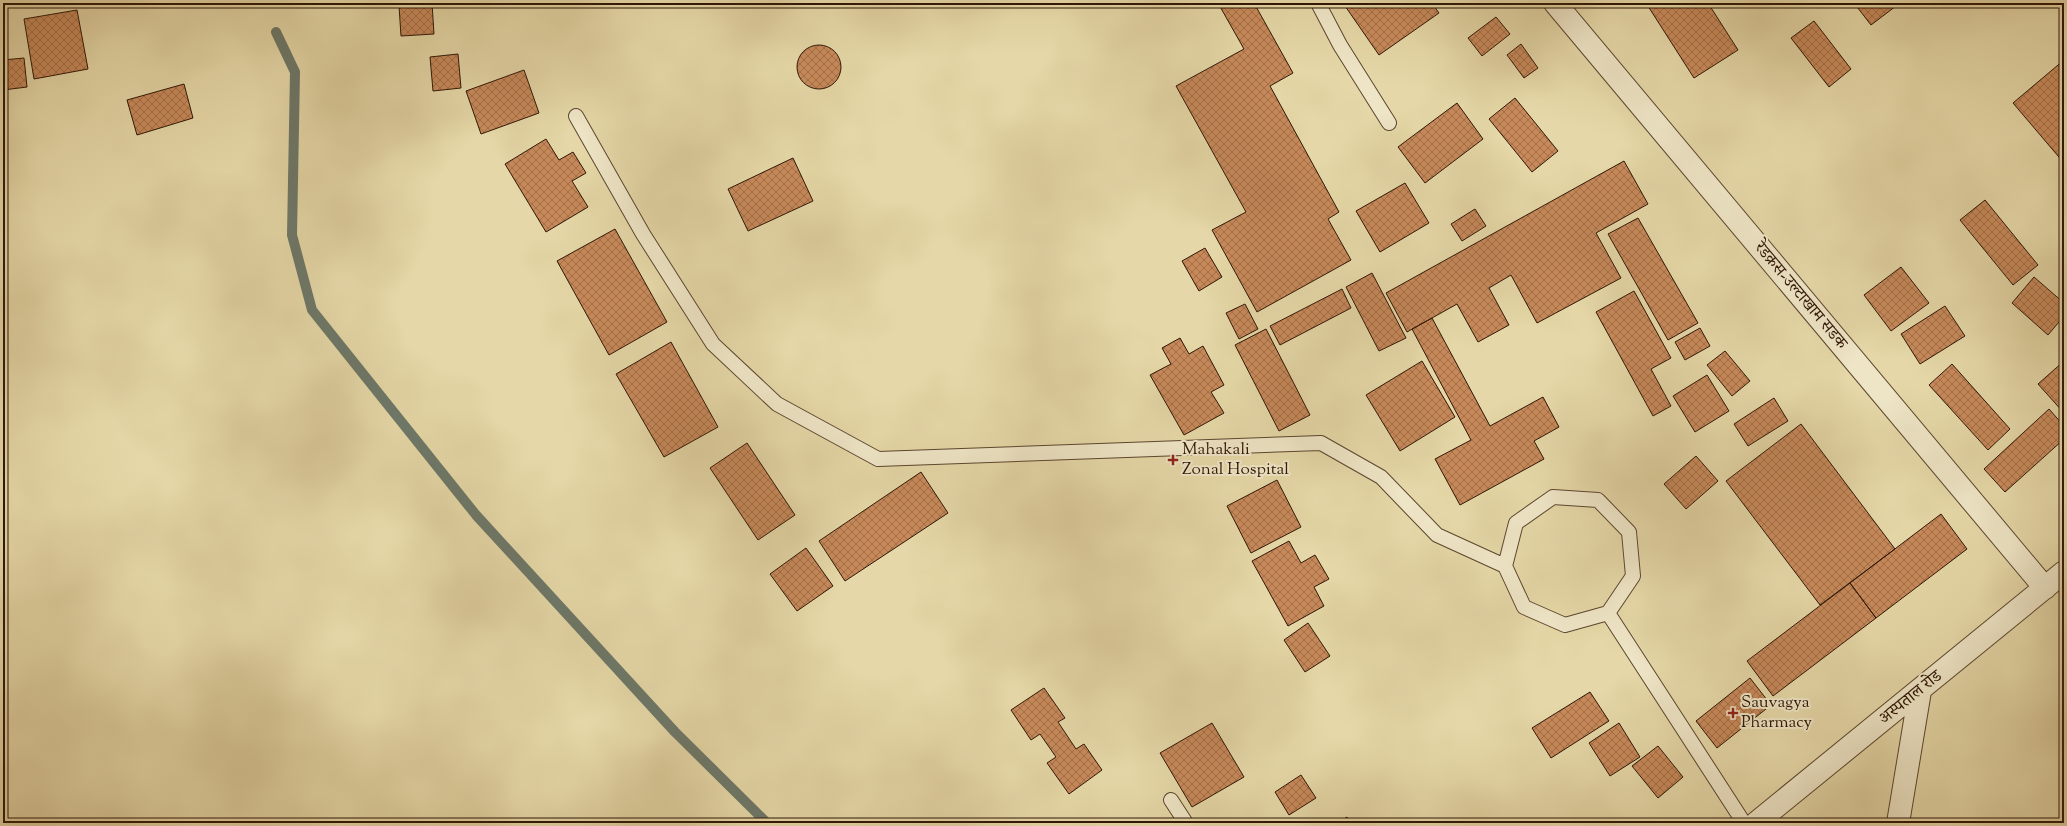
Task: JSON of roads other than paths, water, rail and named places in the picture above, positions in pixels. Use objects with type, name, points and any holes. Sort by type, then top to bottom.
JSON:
[{"type":"street","name":"रेडक्रस-उल्टाखाम सडक","points":[[1556,3],[2045,588]]},
{"type":"street","name":"अस्पताल रोड","points":[[1756,823],[1920,691],[2064,572]]},
{"type":"street","points":[[1898,823],[1920,691]]},
{"type":"lane","points":[[1318,3],[1340,45],[1389,123]]},
{"type":"lane","points":[[576,116],[643,234],[714,344],[777,404],[878,459],[1321,443],[1381,477],[1437,536],[1505,566]]},
{"type":"lane","points":[[1553,497],[1598,500],[1629,532],[1633,576],[1608,613],[1565,625],[1524,607],[1505,566],[1516,523],[1553,497]]},
{"type":"lane","points":[[1608,613],[1744,823]]},
{"type":"lane","points":[[1171,800],[1186,823]]},
{"type":"waterway","points":[[276,32],[295,72],[292,235],[312,310],[476,515],[675,732],[767,823]]},
{"type":"place","name":"Mahakali Zonal Hospital","points":[[1173,460]]},
{"type":"place","name":"Sauvagya Pharmacy","points":[[1733,713]]}]
